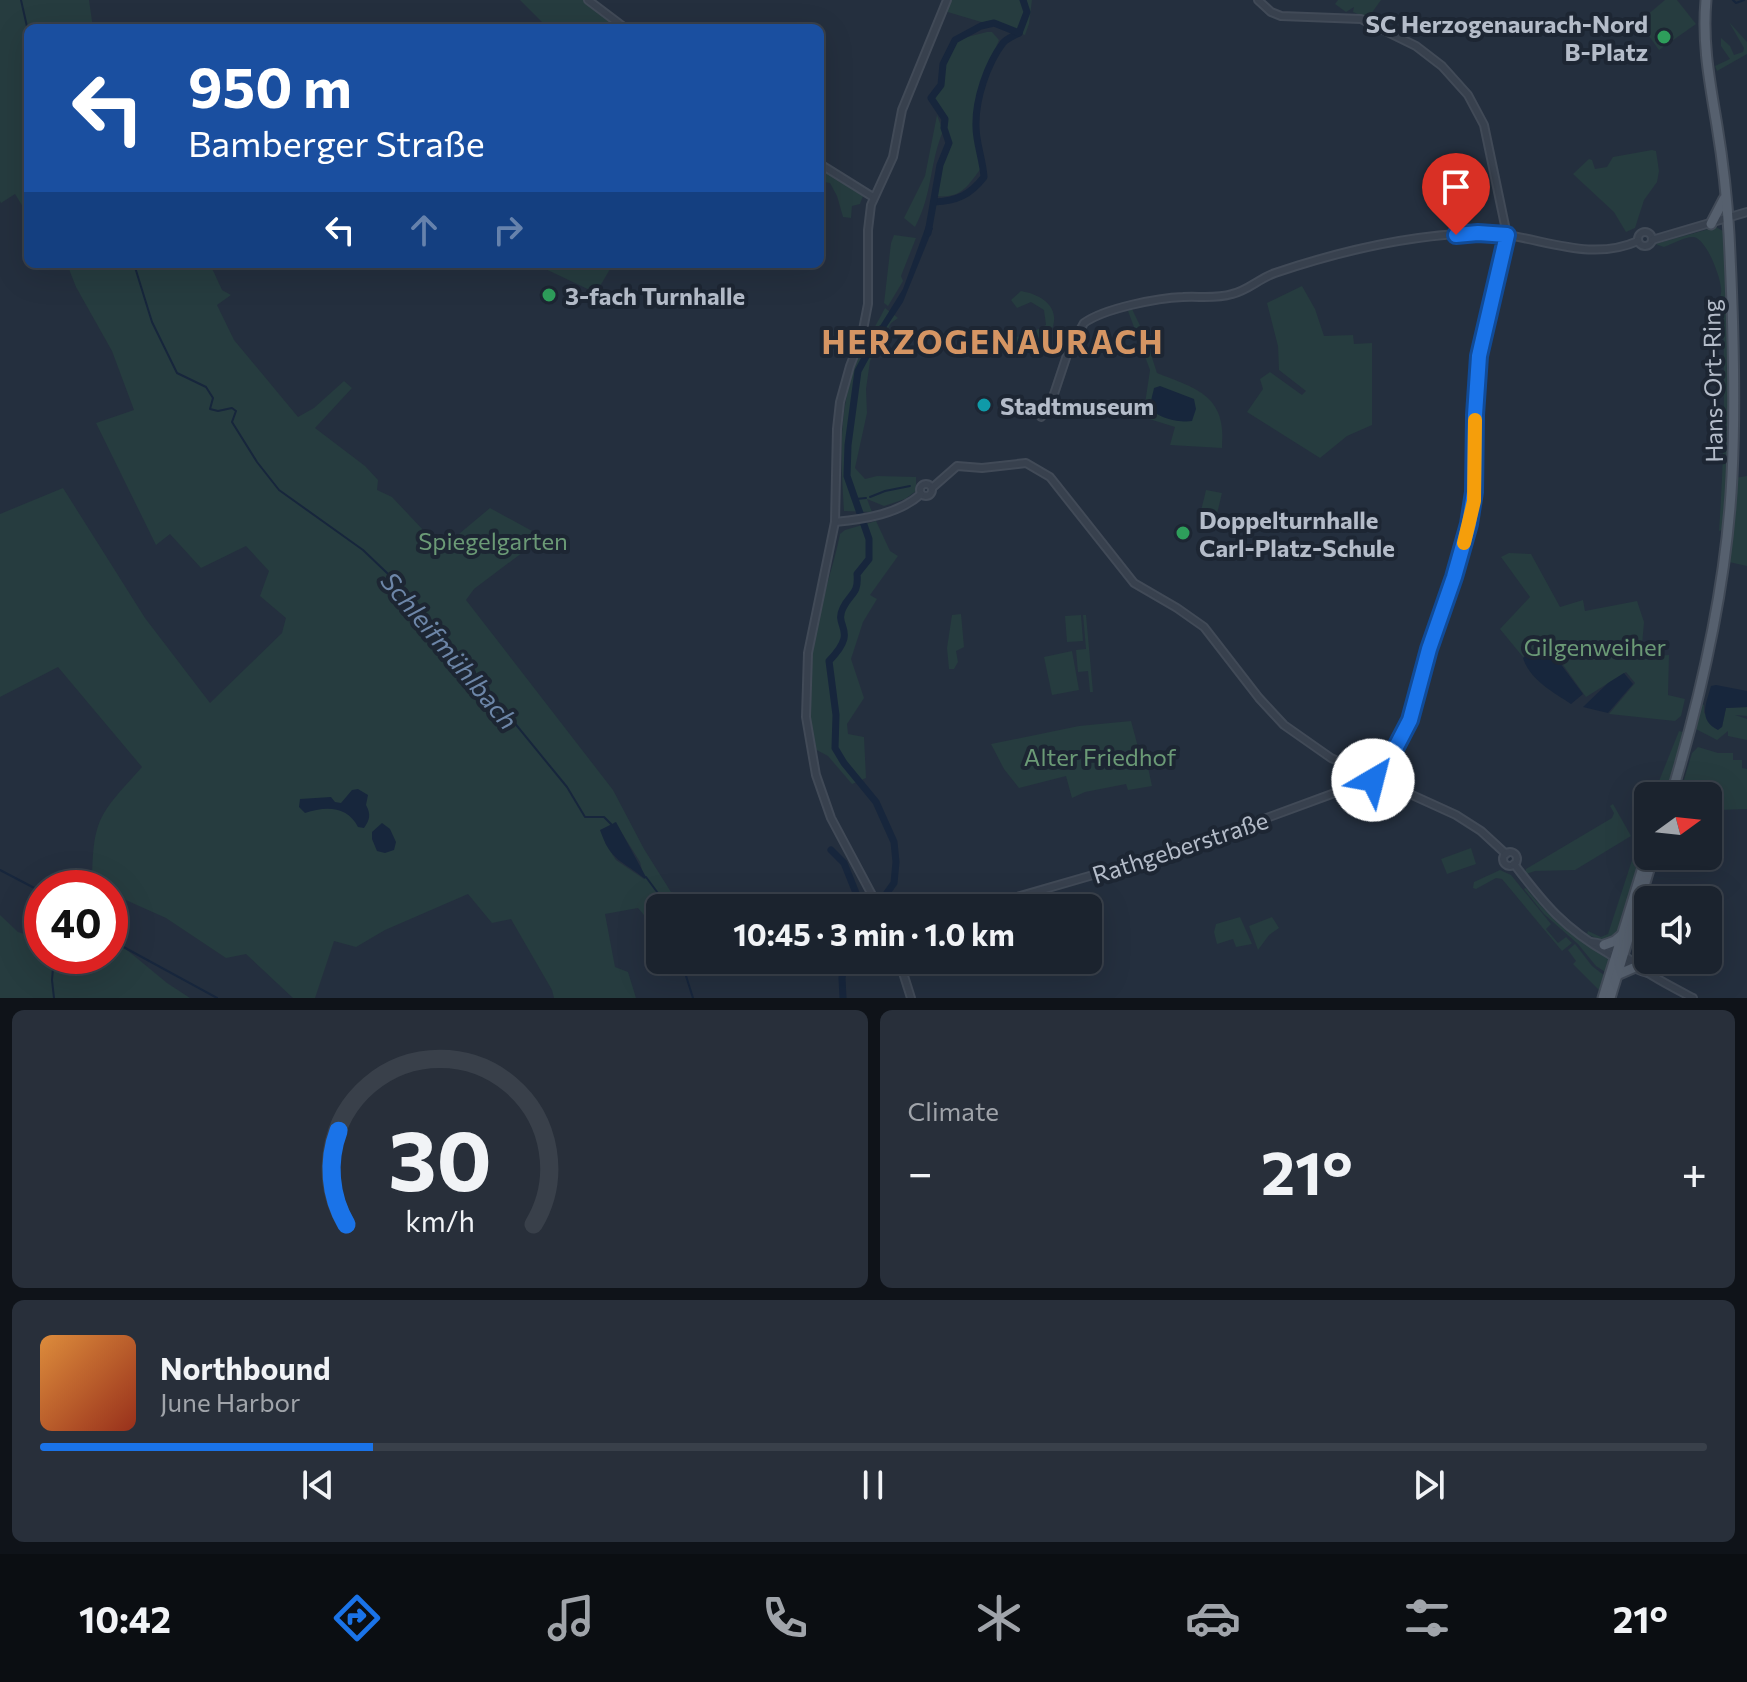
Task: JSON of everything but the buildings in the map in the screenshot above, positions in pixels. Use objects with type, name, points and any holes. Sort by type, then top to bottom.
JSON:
[{"type":"main road","name":"Hans-Ort-Ring","points":[[1675,782],[1717,602],[1732,476],[1733,217],[1725,196],[1705,52],[1706,0]]},
{"type":"main road","points":[[1711,224],[1725,196]]},
{"type":"main road","name":"Hans-Ort-Ring","points":[[1671,782],[1682,758]]},
{"type":"main road","points":[[1619,956],[1622,935],[1642,870]]},
{"type":"main road","points":[[1603,998],[1648,870]]},
{"type":"main road","points":[[1604,945],[1622,935]]},
{"type":"main road","points":[[1612,978],[1634,970]]},
{"type":"main road","points":[[1610,998],[1612,978]]},
{"type":"street","points":[[588,0],[620,24]]},
{"type":"street","points":[[871,894],[829,813],[821,790],[810,747],[805,687],[808,650],[835,522],[838,414],[868,304],[868,230],[873,197],[888,169],[897,145],[902,110],[947,0]]},
{"type":"street","points":[[1258,0],[1271,12],[1281,16],[1361,19],[1416,46],[1442,66],[1468,95],[1484,125],[1507,235],[1479,356],[1474,492],[1469,524],[1410,720],[1378,777]]},
{"type":"street","points":[[824,166],[873,197]]},
{"type":"street","points":[[1041,417],[1050,406],[1068,352],[1084,323],[1150,301],[1234,294],[1274,274],[1378,243],[1478,233],[1507,235],[1573,248],[1610,248],[1638,241],[1639,235],[1646,232],[1652,240],[1747,212]]},
{"type":"street","points":[[835,522],[876,515],[902,507],[921,494],[929,496],[932,488],[954,467],[982,468],[1026,463],[1046,473],[1133,581],[1204,627],[1284,725],[1331,758],[1378,777],[1469,822],[1506,854],[1515,855],[1514,864],[1558,919],[1591,942],[1634,965]]},
{"type":"street","name":"Rathgeberstraße","points":[[1024,894],[1245,826],[1378,777]]},
{"type":"street","points":[[1591,942],[1604,945],[1634,967]]},
{"type":"street","points":[[904,974],[911,998]]},
{"type":"street","points":[[1650,974],[1693,998]]},
{"type":"green space","points":[[0,0],[89,0],[92,24],[24,24],[24,209],[15,194],[0,201]]},
{"type":"green space","points":[[520,0],[585,0],[618,24],[544,24]]},
{"type":"green space","points":[[943,0],[1032,0],[1029,24],[1025,35],[941,10]]},
{"type":"green space","points":[[1338,0],[1381,0],[1368,18],[1353,12],[1354,7],[1346,12],[1335,4]]},
{"type":"green space","name":"SC Herzogenaurach-Nord B-Platz","points":[[1665,0],[1677,0],[1696,24],[1659,50],[1639,22]]},
{"type":"green space","points":[[1729,22],[1747,42],[1747,54],[1717,71],[1715,66],[1730,59],[1721,46],[1721,38],[1734,55],[1743,52],[1744,48]]},
{"type":"green space","points":[[992,32],[999,40],[977,109],[977,133],[983,166],[959,193],[935,196],[949,143],[945,119],[931,98],[941,85],[943,64],[955,40]]},
{"type":"green space","points":[[937,115],[943,131],[925,202],[915,227],[904,218],[925,176]]},
{"type":"green space","points":[[1656,151],[1657,182],[1644,200],[1635,228],[1626,232],[1614,212],[1573,174],[1589,159],[1595,169],[1607,167],[1613,157]]},
{"type":"green space","points":[[824,170],[863,196],[860,204],[852,206],[851,218],[843,217],[830,183],[824,182]]},
{"type":"green space","points":[[1716,227],[1723,231],[1725,240],[1729,348],[1725,529],[1719,531],[1724,346],[1723,319],[1720,319],[1720,308],[1715,305],[1721,295],[1720,282],[1704,245],[1694,237],[1664,247],[1655,244]]},
{"type":"green space","points":[[894,235],[916,238],[901,276],[903,281],[888,306],[884,303]]},
{"type":"green space","name":"Spiegelgarten","points":[[69,268],[212,268],[222,290],[231,295],[217,305],[234,340],[298,417],[314,408],[344,381],[352,388],[315,428],[365,466],[378,480],[377,490],[392,497],[441,549],[490,508],[543,537],[474,589],[466,600],[613,790],[672,894],[646,894],[646,917],[638,908],[605,914],[615,967],[628,972],[636,998],[554,998],[511,919],[492,923],[468,894],[385,930],[356,947],[334,941],[315,998],[293,998],[246,954],[226,958],[166,918],[128,901],[128,870],[93,870],[94,845],[101,819],[142,767],[58,667],[0,697],[0,514],[63,488],[145,618],[210,703],[282,633],[286,618],[260,596],[269,571],[246,546],[201,568],[170,534],[156,545],[96,423],[134,410],[112,351]],"holes":[[[615,822],[640,862],[644,879],[616,860],[605,843]]]},
{"type":"green space","points":[[543,268],[611,268],[596,293]]},
{"type":"green space","points":[[1302,286],[1315,309],[1324,336],[1353,335],[1354,344],[1372,343],[1372,425],[1347,436],[1320,458],[1247,412],[1263,389],[1260,379],[1270,372],[1302,395],[1306,391],[1279,370],[1278,346],[1267,303]]},
{"type":"green space","points":[[1021,291],[1044,300],[1053,311],[1054,318],[1049,335],[1017,346],[1011,343],[1011,338],[1027,335],[1046,325],[1044,310],[1031,302],[1017,308],[1011,300]]},
{"type":"green space","points":[[885,308],[898,318],[891,323],[870,361],[867,413],[855,468],[865,479],[877,476],[916,477],[916,491],[905,499],[884,506],[867,499],[872,512],[844,511],[842,458],[845,404],[857,361]]},
{"type":"green space","points":[[1132,309],[1157,373],[1197,390],[1214,406],[1220,417],[1222,448],[1170,445],[1175,427],[1143,417],[1150,370],[1128,311]]},
{"type":"green space","points":[[1747,476],[1747,566],[1729,562],[1735,478]]},
{"type":"green space","points":[[1206,490],[1222,493],[1216,518],[1200,515]]},
{"type":"green space","points":[[876,521],[890,551],[898,556],[870,595],[877,599],[863,622],[851,659],[864,698],[847,724],[848,734],[864,737],[866,778],[852,784],[828,756],[813,748],[811,655],[840,534]]},
{"type":"green space","name":"Gilgenweiher","points":[[1509,553],[1531,554],[1560,607],[1583,600],[1585,611],[1637,601],[1644,622],[1641,657],[1669,655],[1668,695],[1685,699],[1681,716],[1675,721],[1609,714],[1635,683],[1626,672],[1586,697],[1548,644],[1523,657],[1500,629],[1530,597],[1501,557]]},
{"type":"green space","points":[[961,614],[964,647],[956,651],[958,662],[954,669],[949,669],[947,648],[952,615]]},
{"type":"green space","points":[[1081,615],[1083,641],[1067,642],[1065,616]]},
{"type":"green space","points":[[1083,615],[1086,615],[1093,692],[1090,692],[1088,671],[1078,672],[1076,650],[1086,649]]},
{"type":"green space","points":[[1072,651],[1079,690],[1052,695],[1044,657]]},
{"type":"green space","points":[[1698,703],[1704,705],[1704,713],[1722,727],[1726,708],[1747,707],[1747,716],[1735,715],[1747,719],[1747,740],[1728,736],[1728,731],[1717,740],[1692,727]]},
{"type":"green space","name":"Alter Friedhof","points":[[1131,721],[1141,758],[1146,758],[1152,786],[1128,790],[1126,784],[1085,792],[1072,798],[1066,776],[1019,788],[1004,769],[991,744],[1079,726]]},
{"type":"green space","points":[[1679,731],[1686,733],[1669,782],[1659,782]]},
{"type":"green space","points":[[1698,747],[1718,753],[1733,753],[1733,760],[1742,760],[1742,768],[1747,769],[1747,809],[1722,810],[1722,782],[1683,782],[1692,753]]},
{"type":"green space","points":[[1613,804],[1631,836],[1575,870],[1526,874],[1526,869],[1612,818],[1614,813],[1610,806]]},
{"type":"green space","points":[[1471,848],[1476,864],[1447,874],[1441,859]]},
{"type":"green space","points":[[1634,854],[1634,870],[1640,870],[1618,935],[1613,940],[1602,941],[1587,934],[1588,931],[1601,937],[1608,934]]},
{"type":"green space","points":[[1500,870],[1511,875],[1551,924],[1546,929],[1558,943],[1566,937],[1572,943],[1562,951],[1502,879],[1496,878],[1473,888],[1474,882]]},
{"type":"green space","points":[[1526,888],[1563,926],[1607,957],[1610,964],[1607,973],[1596,966],[1578,944],[1544,914]]},
{"type":"green space","points":[[0,915],[24,934],[24,974],[128,974],[128,951],[190,998],[0,998]]},
{"type":"green space","points":[[1240,917],[1252,944],[1236,947],[1233,939],[1217,944],[1216,924]]},
{"type":"green space","points":[[1272,917],[1279,928],[1269,935],[1258,950],[1249,926]]},
{"type":"green space","points":[[1575,944],[1592,966],[1605,976],[1601,998],[1597,998],[1599,990],[1573,964],[1576,961],[1568,950]]},
{"type":"water","points":[[926,226],[933,228],[903,302],[880,337],[875,334],[903,289]]},
{"type":"water","points":[[1160,386],[1194,399],[1196,409],[1192,421],[1170,420],[1155,412],[1151,407],[1154,388]]},
{"type":"water","name":"Gilgenweiher","points":[[1548,647],[1583,694],[1571,704],[1550,690],[1526,666],[1523,658],[1538,648]]},
{"type":"water","name":"Gilgenweiher","points":[[1624,673],[1633,684],[1608,713],[1583,707],[1608,683]]},
{"type":"water","points":[[1711,686],[1747,691],[1747,707],[1726,708],[1722,727],[1718,730],[1708,721],[1705,711]]},
{"type":"water","points":[[358,789],[368,795],[366,805],[369,817],[364,828],[358,827],[342,811],[321,809],[305,813],[299,807],[300,799],[331,797],[341,803],[352,790]]},
{"type":"water","points":[[616,822],[645,879],[618,859],[604,841],[600,830]]},
{"type":"water","points":[[382,823],[390,829],[396,842],[394,850],[385,853],[377,851],[372,839],[372,832]]},
{"type":"waterway","name":"Schleifmühlbach","points":[[21,0],[26,24]]},
{"type":"waterway","points":[[928,233],[940,165],[949,143],[944,128],[945,119],[931,98],[941,85],[943,64],[955,40],[981,26],[994,23],[1019,33],[1027,12],[1023,0]]},
{"type":"waterway","points":[[1733,0],[1736,3],[1744,0]]},
{"type":"waterway","points":[[934,202],[962,196],[984,177],[976,127],[980,94],[997,52],[1005,41],[1019,33]]},
{"type":"waterway","name":"Schleifmühlbach","points":[[135,268],[152,322],[177,373],[206,387],[213,398],[210,409],[232,408],[236,411],[232,422],[279,490],[363,550],[409,594],[567,787],[585,817],[604,817],[611,824]]},
{"type":"waterway","points":[[881,329],[858,371],[848,445],[847,476],[869,539],[869,559],[857,574],[855,590],[843,608],[843,642],[829,661],[836,715],[835,748],[876,802],[894,842],[894,883],[886,894]]},
{"type":"waterway","points":[[870,497],[910,486]]},
{"type":"waterway","points":[[856,499],[866,498]]},
{"type":"waterway","points":[[831,850],[844,863],[856,894]]},
{"type":"waterway","points":[[0,870],[24,883]]},
{"type":"waterway","name":"Schleifmühlbach","points":[[646,877],[659,894]]},
{"type":"waterway","points":[[128,949],[217,998]]},
{"type":"waterway","points":[[52,974],[54,998]]},
{"type":"waterway","name":"Schleifmühlbach","points":[[685,974],[693,998]]},
{"type":"waterway","points":[[843,974],[843,998]]},
{"type":"slow traffic","points":[[1464,543],[1474,501],[1475,420]]},
{"type":"place","name":"SC Herzogenaurach-Nord B-Platz","points":[[1664,37]]},
{"type":"place","name":"3-fach Turnhalle","points":[[549,295]]},
{"type":"place","name":"Stadtmuseum","points":[[984,405]]},
{"type":"place","name":"Doppelturnhalle Carl-Platz-Schule","points":[[1183,533]]},
{"type":"district","name":"HERZOGENAURACH","points":[[993,341]]},
{"type":"route","points":[[1373,780],[1383,772],[1410,720],[1429,649],[1459,561],[1474,501],[1479,356],[1505,256],[1507,235],[1456,235]]}]
